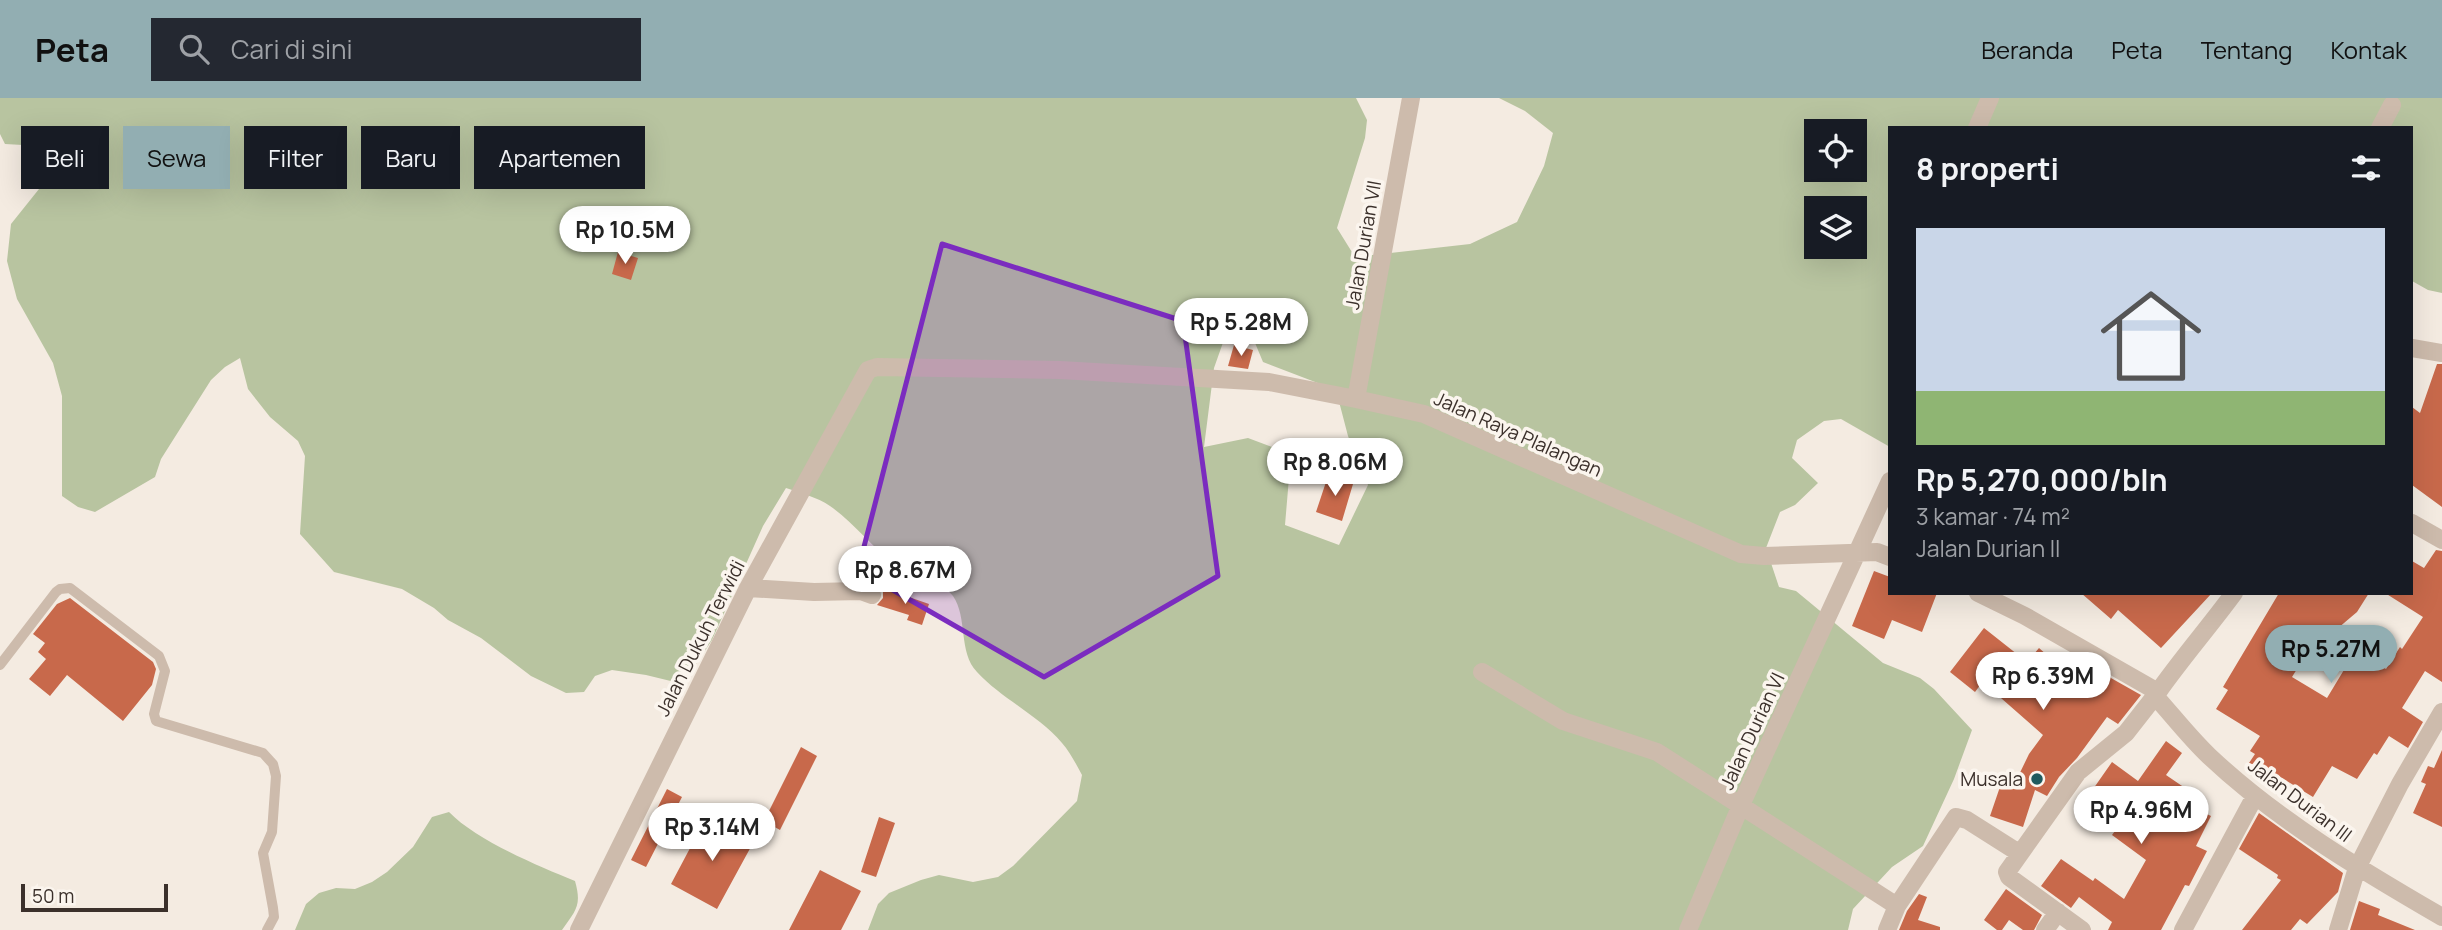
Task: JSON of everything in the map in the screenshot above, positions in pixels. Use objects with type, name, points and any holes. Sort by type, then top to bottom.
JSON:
[{"type":"street","name":"Jalan Durian VII","points":[[1356,399],[1411,98]]},
{"type":"street","points":[[1978,126],[1990,98]]},
{"type":"street","points":[[2381,126],[2392,105]]},
{"type":"street","points":[[2413,348],[2442,353]]},
{"type":"street","name":"Jalan Raya Plalangan","points":[[868,370],[888,366],[1059,370],[1269,382],[1424,414],[1741,554],[1764,556],[1877,552],[1888,556]]},
{"type":"street","name":"Jalan Dukuh Terwidi","points":[[579,930],[748,588],[868,370]]},
{"type":"street","points":[[1858,552],[1888,485]]},
{"type":"street","points":[[2413,524],[2442,540]]},
{"type":"street","name":"Jalan Durian VI","points":[[1688,930],[1741,805],[1858,552]]},
{"type":"street","points":[[748,588],[814,593],[861,591],[872,595]]},
{"type":"street","points":[[1982,595],[2025,616],[2156,694]]},
{"type":"street","points":[[2082,930],[2009,877],[2008,868],[2078,772],[2126,733],[2181,658],[2204,634],[2233,595]]},
{"type":"street","points":[[1482,672],[1563,721],[1657,752],[1897,906]]},
{"type":"street","name":"Jalan Durian III","points":[[2156,694],[2208,755],[2255,796],[2357,868],[2442,918]]},
{"type":"street","points":[[2338,930],[2357,868],[2400,784],[2442,712]]},
{"type":"street","points":[[2183,930],[2255,796]]},
{"type":"street","points":[[1887,930],[1897,906],[1956,817],[1967,820],[2019,853]]},
{"type":"street","points":[[2045,930],[2059,912]]},
{"type":"lane","points":[[0,666],[57,592],[70,588],[159,656],[164,671],[156,721],[263,753],[268,757],[276,776],[272,832],[263,853],[274,916],[267,930]]},
{"type":"highlighted area","points":[[942,244],[1183,321],[1218,576],[1044,677],[858,570]]},
{"type":"green space","points":[[0,98],[1356,98],[1367,120],[1365,138],[1337,228],[1355,257],[1470,244],[1517,222],[1544,166],[1553,133],[1525,111],[1499,98],[2442,98],[2442,293],[2428,290],[2413,282],[2413,126],[1888,126],[1888,446],[1841,419],[1824,421],[1797,440],[1792,458],[1818,483],[1795,505],[1780,512],[1766,548],[1779,587],[1796,591],[1883,663],[1920,678],[1934,689],[1972,730],[1954,779],[1923,846],[1892,867],[1853,909],[1848,930],[868,930],[878,904],[889,893],[939,875],[973,882],[998,877],[1013,866],[1077,801],[1082,775],[1070,754],[1052,733],[997,691],[971,664],[958,605],[948,591],[889,559],[830,506],[786,488],[763,526],[712,640],[683,684],[612,670],[595,676],[584,692],[566,693],[531,676],[481,638],[402,589],[334,572],[300,534],[305,456],[298,441],[270,417],[248,389],[240,358],[211,380],[161,459],[155,477],[95,512],[78,507],[62,496],[62,396],[53,363],[17,299],[7,261],[11,224],[39,189],[109,189],[109,126],[21,126],[21,145],[5,144],[0,134]],"holes":[[[1226,334],[1253,338],[1263,362],[1336,390],[1348,436],[1368,485],[1339,545],[1285,525],[1291,454],[1248,438],[1204,447],[1214,368]]]},
{"type":"green space","points":[[449,812],[491,842],[575,881],[578,902],[562,930],[295,930],[306,904],[319,893],[336,888],[355,889],[372,882],[387,872],[413,847],[432,817]]},
{"type":"building","points":[[618,252],[638,258],[631,280],[612,274]]},
{"type":"building","points":[[1234,345],[1253,350],[1248,369],[1228,366]]},
{"type":"building","points":[[2437,364],[2442,364],[2442,507],[2413,486],[2413,408],[2420,413]]},
{"type":"building","points":[[1328,476],[1353,484],[1342,521],[1316,512]]},
{"type":"building","points":[[2436,550],[2442,551],[2442,682],[2425,671],[2402,708],[2423,722],[2408,748],[2389,736],[2357,779],[2332,766],[2313,797],[2274,773],[2272,777],[2249,763],[2255,754],[2250,751],[2260,736],[2216,709],[2228,690],[2223,687],[2278,595],[2368,595],[2357,612],[2305,656],[2292,677],[2327,698],[2356,650],[2386,669],[2400,647],[2402,649],[2423,617],[2388,595],[2413,595],[2413,562],[2424,568]]},
{"type":"building","points":[[1874,571],[1888,576],[1888,595],[1936,595],[1922,632],[1892,620],[1884,639],[1852,626]]},
{"type":"building","points":[[883,588],[929,604],[922,625],[907,620],[909,615],[877,605],[883,598]]},
{"type":"building","points":[[2083,595],[2210,595],[2161,648],[2118,610],[2111,619]]},
{"type":"building","points":[[70,598],[153,662],[156,669],[152,685],[123,721],[67,675],[50,696],[29,679],[46,659],[38,652],[45,643],[33,634],[57,604]]},
{"type":"building","points":[[1984,628],[2027,662],[2039,648],[2064,670],[2072,656],[2141,695],[2118,724],[2107,717],[2047,796],[2035,790],[2023,827],[1990,816],[2002,781],[2014,785],[2029,754],[2043,735],[1993,691],[1991,693],[1981,684],[1975,692],[1950,672]]},
{"type":"building","points":[[2166,741],[2182,753],[2166,775],[2185,788],[2177,800],[2211,816],[2196,846],[2207,851],[2161,930],[2108,930],[2112,922],[2079,897],[2071,908],[2041,886],[2061,859],[2093,881],[2095,878],[2124,899],[2146,860],[2112,835],[2118,827],[2084,802],[2112,762],[2138,781]]},
{"type":"building","points":[[801,747],[817,756],[780,830],[764,821]]},
{"type":"building","points":[[2442,750],[2442,827],[2413,813],[2426,784],[2421,782],[2428,766],[2434,768]]},
{"type":"building","points":[[667,789],[682,797],[646,867],[631,860]]},
{"type":"building","points":[[2259,813],[2343,873],[2338,892],[2307,924],[2300,919],[2291,930],[2242,930],[2281,880],[2277,878],[2278,875],[2239,849]]},
{"type":"building","points":[[879,817],[895,823],[876,877],[861,872]]},
{"type":"building","points":[[706,818],[753,843],[717,909],[671,884]]},
{"type":"building","points":[[820,870],[861,891],[841,930],[789,930]]},
{"type":"building","points":[[2006,889],[2042,915],[2034,930],[2023,930],[2009,920],[2002,930],[1997,930],[1984,920]]},
{"type":"building","points":[[1919,894],[1927,897],[1918,920],[1940,927],[1940,930],[1899,930],[1907,911]]},
{"type":"building","points":[[2359,901],[2380,909],[2378,915],[2415,930],[2350,930]]},
{"type":"place","name":"Musala","points":[[2037,779]]}]
